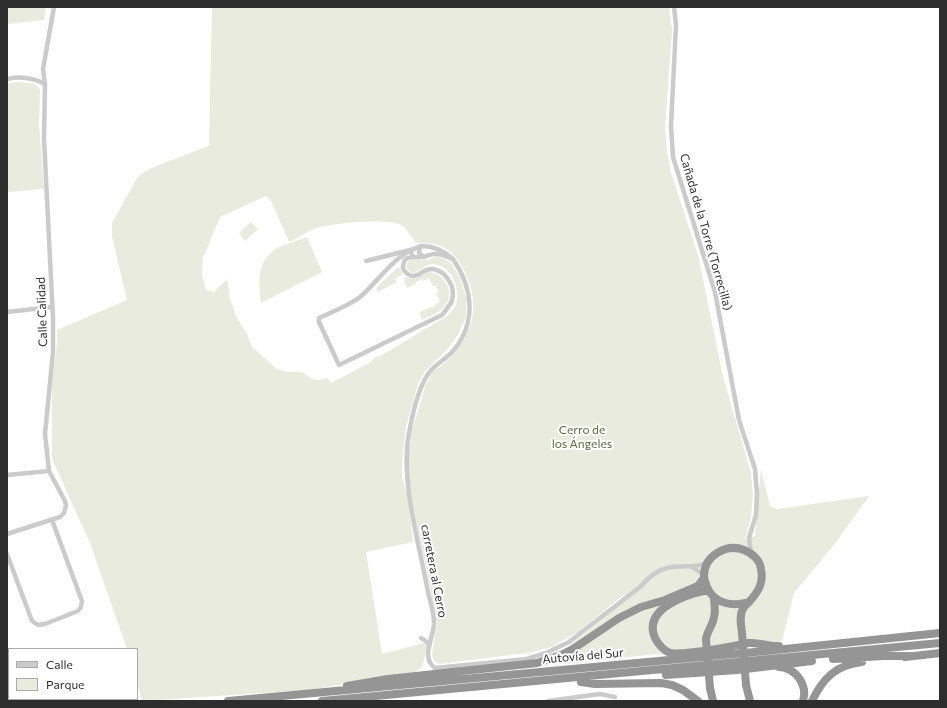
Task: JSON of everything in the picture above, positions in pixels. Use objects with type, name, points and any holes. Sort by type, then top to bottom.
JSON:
[{"type":"highway","points":[[303,694],[388,678],[537,663],[561,655],[573,649],[618,618],[641,607],[665,600],[698,586],[704,577],[708,563],[712,556],[722,550],[739,548],[751,553],[757,559],[761,568],[761,584],[758,592],[743,607],[741,613],[746,685],[749,701]]},
{"type":"highway","points":[[704,577],[715,609],[714,618],[707,632],[706,638],[712,701]]},
{"type":"highway","points":[[748,602],[741,605],[726,604],[711,594],[694,593],[667,605],[658,613],[653,625],[653,632],[659,644],[670,653],[704,652],[749,643],[775,646],[846,640],[873,640]]},
{"type":"highway","name":"Autovía del Sur","points":[[228,701],[766,651],[940,633]]},
{"type":"highway","name":"Autovía del Sur","points":[[322,701],[940,643]]},
{"type":"highway","points":[[812,701],[818,688],[828,676],[842,667],[854,663],[940,653]]},
{"type":"highway","points":[[490,686],[509,688],[771,666],[834,659],[910,656]]},
{"type":"highway","points":[[771,666],[789,669],[799,678],[803,687],[803,701]]},
{"type":"highway","points":[[581,682],[595,684],[661,683],[672,685],[698,701]]},
{"type":"street","name":"Calle Calidad","points":[[7,534],[60,517],[64,513],[66,506],[65,501],[49,471],[45,434],[53,352],[44,133],[43,69],[54,7]]},
{"type":"street","name":"Cañada de la Torre (Torrecilla)","points":[[674,7],[676,25],[671,126],[673,157],[715,292],[736,404],[755,469],[758,493],[756,515],[749,538],[751,553]]},
{"type":"street","points":[[7,79],[18,77],[36,80],[44,84]]},
{"type":"street","points":[[420,246],[419,253],[424,257]]},
{"type":"street","points":[[366,261],[420,246],[433,247],[444,252],[453,259]]},
{"type":"street","points":[[410,250],[397,260],[359,298],[319,318],[319,322],[339,365],[442,315],[448,308],[452,299],[452,286],[448,277],[435,269],[422,270],[418,275],[410,275],[403,269],[403,264],[406,259],[435,254],[453,259]]},
{"type":"street","points":[[410,250],[414,257]]},
{"type":"street","name":"carretera al Cerro","points":[[453,259],[465,280],[470,296],[468,321],[463,334],[453,351],[429,372],[422,385],[409,429],[407,456],[408,491],[434,623],[428,658],[430,665],[435,668],[527,659],[546,653],[569,642],[640,588],[648,578],[667,568],[692,567]]},
{"type":"street","points":[[7,312],[52,307]]},
{"type":"street","points":[[7,475],[49,471]]},
{"type":"street","points":[[7,554],[32,621],[38,625],[45,624],[78,611],[81,607],[82,601],[52,520]]},
{"type":"street","points":[[739,548],[749,538]]},
{"type":"street","points":[[692,567],[708,563]]},
{"type":"street","points":[[692,567],[704,577]]},
{"type":"street","points":[[421,638],[430,644]]},
{"type":"street","points":[[548,701],[600,694],[615,697]]},
{"type":"green space","points":[[7,7],[46,7],[44,20],[7,24]]},
{"type":"green space","name":"Cerro de los Ángeles","points":[[212,7],[669,7],[672,30],[665,128],[667,152],[671,173],[698,255],[723,377],[751,473],[753,495],[751,516],[746,537],[744,539],[755,536],[761,469],[770,506],[777,509],[869,496],[836,542],[794,593],[782,641],[543,666],[603,619],[626,593],[578,632],[549,648],[527,653],[439,664],[434,661],[432,655],[437,623],[426,567],[408,491],[408,461],[412,430],[426,384],[431,373],[456,352],[471,323],[473,303],[469,281],[464,270],[451,253],[443,247],[437,245],[416,243],[403,226],[394,223],[358,222],[332,225],[314,229],[289,242],[271,201],[266,196],[220,217],[203,258],[202,274],[206,290],[214,292],[227,279],[230,299],[237,318],[247,334],[252,347],[277,369],[288,372],[302,372],[312,379],[319,380],[328,378],[331,383],[369,363],[377,356],[379,357],[447,316],[455,307],[457,301],[454,280],[446,269],[434,264],[428,265],[412,273],[406,267],[410,260],[427,260],[436,257],[443,258],[451,263],[460,278],[466,298],[466,317],[458,334],[447,350],[425,371],[418,384],[406,426],[402,477],[408,497],[413,542],[366,552],[382,654],[428,643],[422,667],[415,672],[308,690],[142,701],[138,686],[138,648],[127,648],[90,543],[52,459],[52,383],[57,344],[57,330],[127,300],[112,236],[112,223],[137,178],[144,172],[156,166],[209,146]]},
{"type":"green space","points":[[18,82],[35,84],[40,89],[39,125],[44,189],[7,192],[7,83]]},
{"type":"green space","points":[[251,222],[258,229],[245,241],[239,233]]},
{"type":"green space","points":[[307,237],[322,272],[261,303],[259,281],[261,268],[268,256],[279,247]]},
{"type":"green space","points":[[398,267],[403,274],[395,279],[397,282],[378,292],[376,288]]},
{"type":"green space","points":[[428,272],[434,273],[444,280],[449,290],[449,296],[442,309],[422,320],[419,312],[435,306],[440,302],[436,293],[439,292],[436,286],[433,286],[429,278],[423,281],[422,279],[416,282],[416,284],[407,288],[404,281],[406,277],[415,279]]}]
